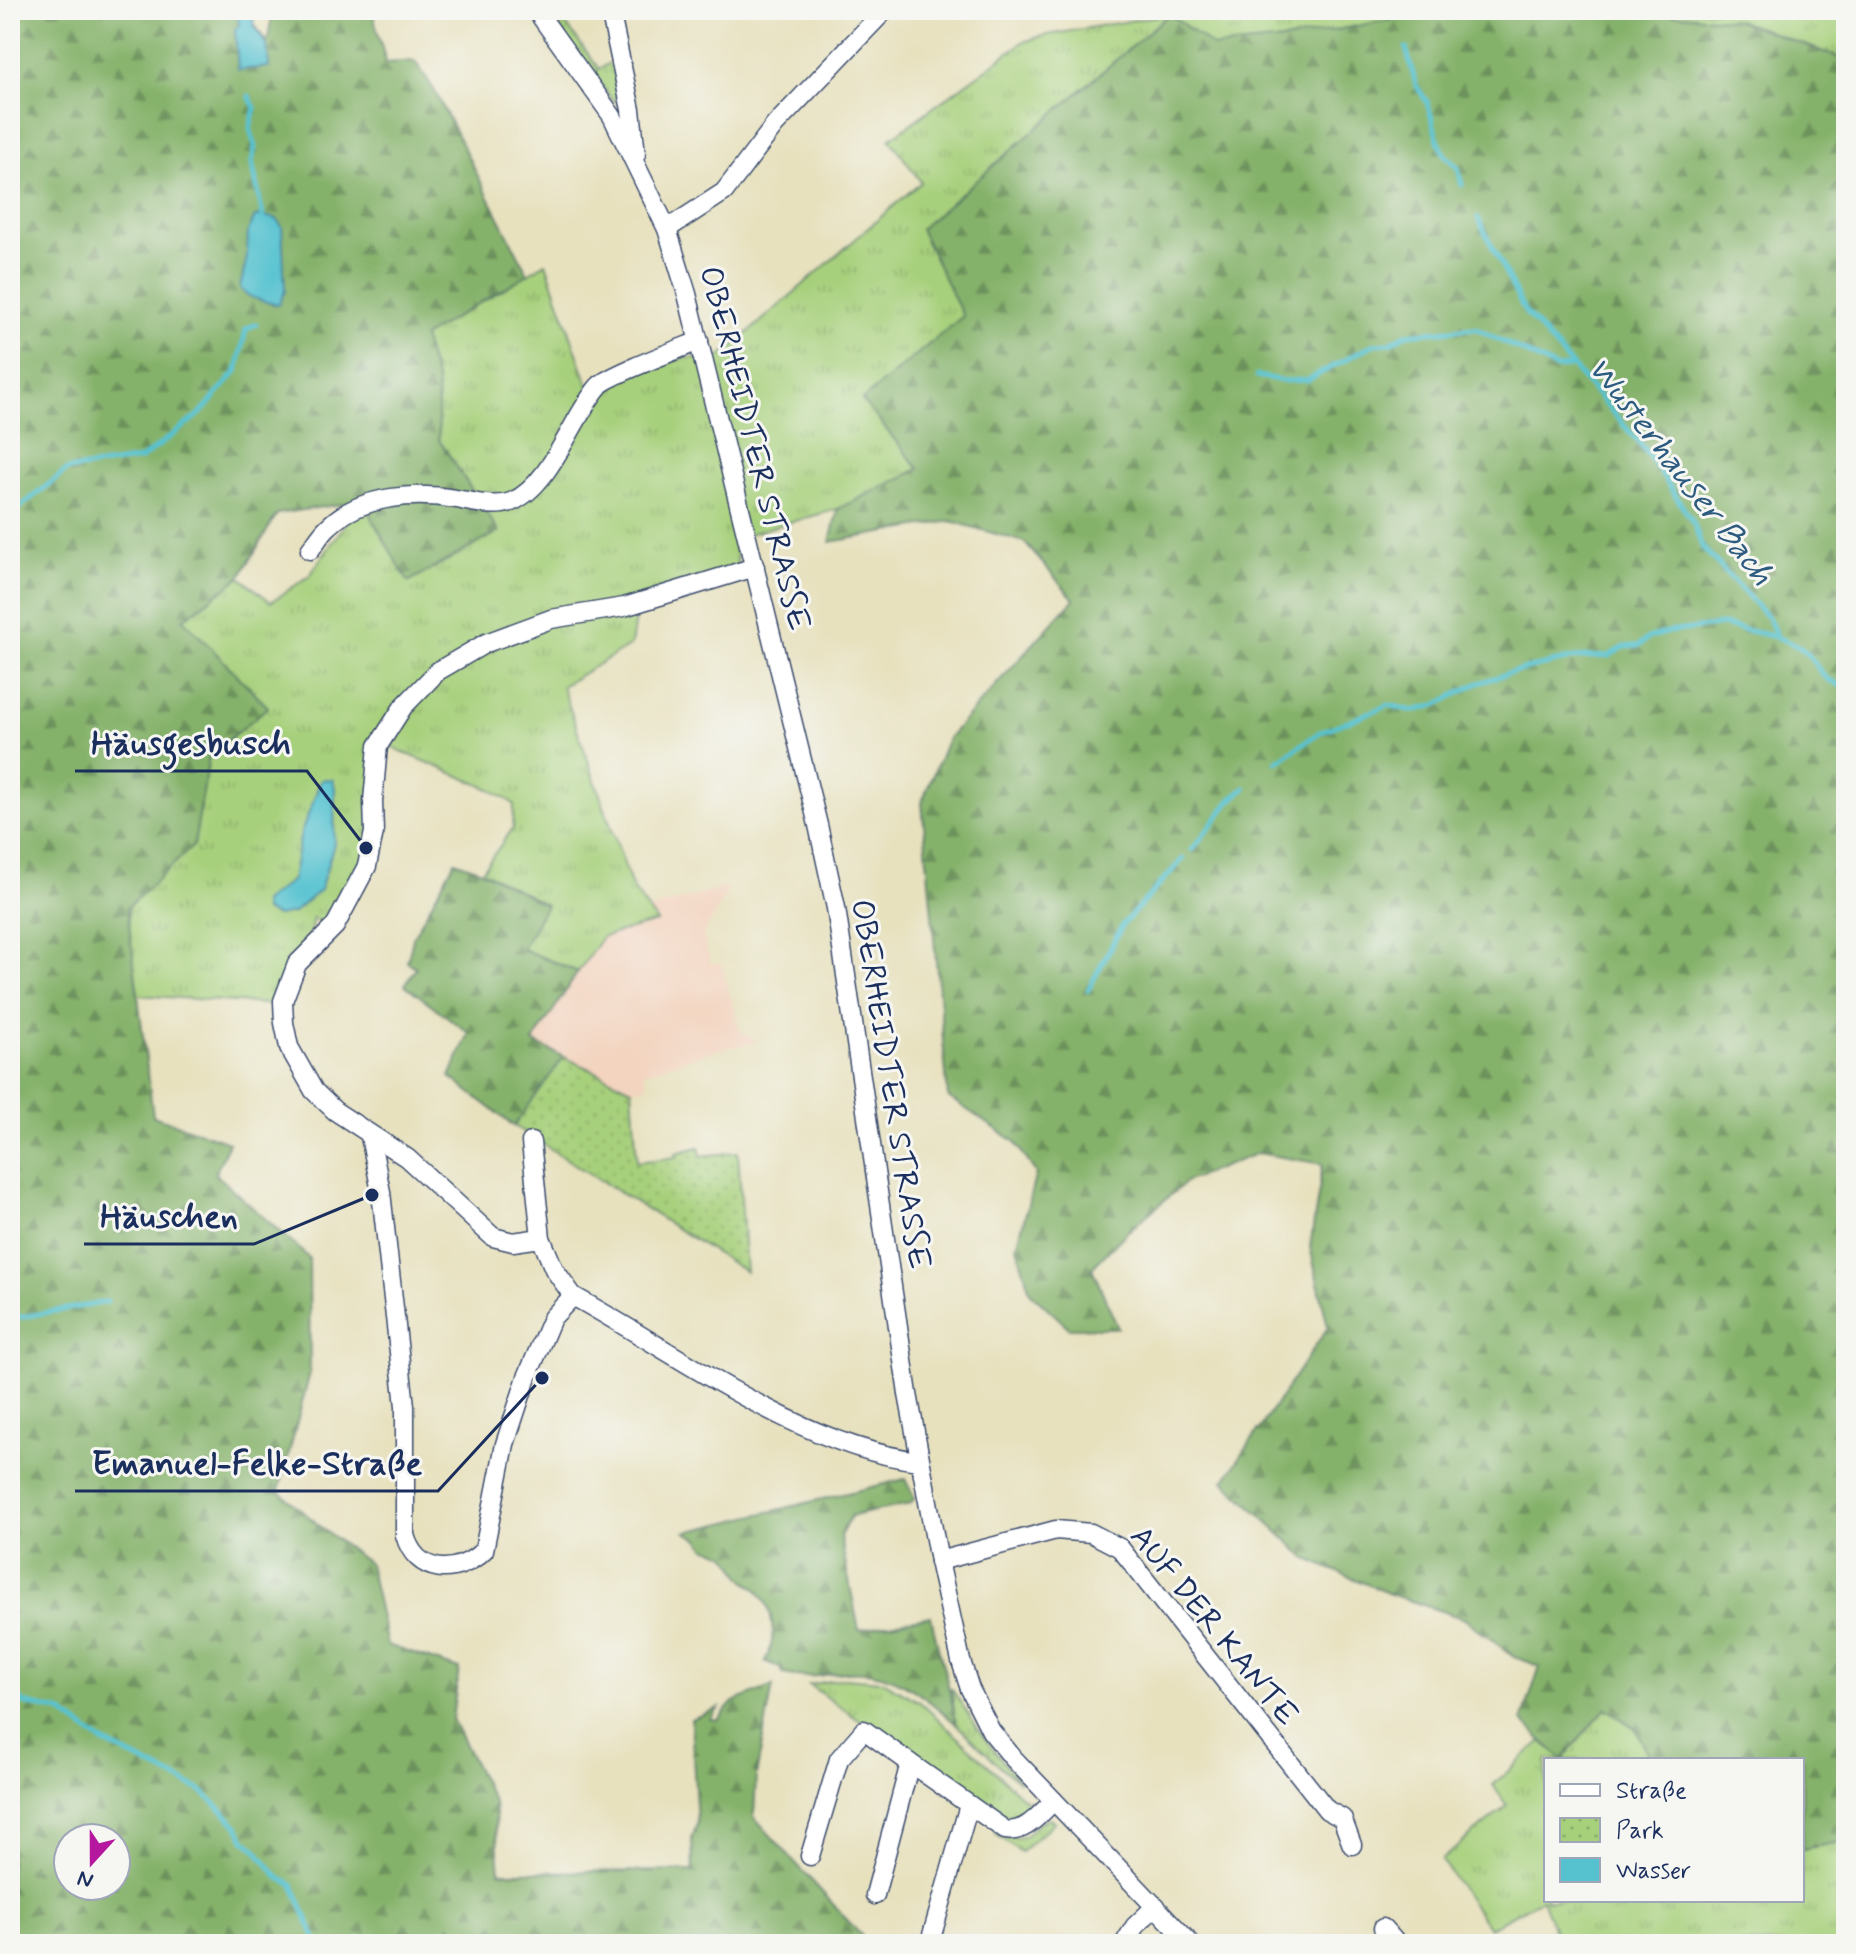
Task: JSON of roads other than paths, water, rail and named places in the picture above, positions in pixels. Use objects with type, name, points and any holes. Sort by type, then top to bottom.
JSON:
[{"type":"street","name":"OBERHEIDTER STRASSE","points":[[536,10],[600,97],[638,168],[678,259],[836,908],[919,1461],[961,1661],[991,1731],[1013,1758],[1191,1944]]},
{"type":"street","points":[[610,10],[631,110],[638,168]]},
{"type":"street","points":[[667,229],[724,192],[775,125],[885,10]]},
{"type":"street","points":[[310,550],[329,526],[350,510],[381,500],[429,495],[484,504],[511,502],[531,487],[545,470],[601,383],[699,341]]},
{"type":"street","points":[[541,1238],[513,1242],[493,1237],[407,1158],[335,1111],[314,1091],[289,1047],[283,1001],[297,964],[335,926],[367,866],[374,832],[378,746],[403,707],[438,671],[486,643],[551,619],[624,607],[755,567]]},
{"type":"street","points":[[370,1136],[381,1192],[405,1406],[405,1535],[409,1550],[417,1558],[441,1568],[464,1566],[484,1550],[505,1444],[527,1377],[552,1318],[573,1296]]},
{"type":"street","points":[[531,1142],[541,1238],[554,1269],[573,1296],[761,1404],[856,1449],[919,1461]]},
{"type":"street","name":"AUF DER KANTE","points":[[939,1561],[1056,1530],[1091,1533],[1120,1548],[1327,1810],[1342,1818],[1352,1845]]},
{"type":"street","points":[[810,1856],[839,1759],[864,1730],[1005,1830],[1027,1826],[1054,1801]]},
{"type":"street","points":[[875,1895],[910,1763]]},
{"type":"street","points":[[932,1935],[969,1805]]},
{"type":"street","points":[[1124,1944],[1135,1926],[1156,1906]]},
{"type":"street","points":[[1383,1928],[1397,1944]]},
{"type":"water","points":[[238,16],[253,16],[254,25],[267,46],[269,67],[238,70],[235,29],[239,25]]},
{"type":"water","points":[[255,217],[277,219],[282,227],[285,291],[278,305],[252,297],[240,288],[247,257],[248,231]]},
{"type":"water","points":[[321,780],[333,780],[335,788],[334,844],[320,890],[293,913],[277,916],[264,911],[263,902],[292,880],[301,833]]},
{"type":"waterway","name":"Wusterhauser Bach","points":[[1406,48],[1416,85],[1427,102],[1438,140],[1445,155],[1458,168],[1462,185]]},
{"type":"waterway","points":[[249,96],[255,108],[250,128],[255,146],[252,162],[263,216]]},
{"type":"waterway","name":"Wusterhauser Bach","points":[[1478,218],[1525,312],[1643,447],[1693,522],[1702,547],[1769,619],[1777,637],[1802,649],[1830,681],[1846,686]]},
{"type":"waterway","points":[[10,515],[67,470],[141,459],[200,414],[237,371],[246,329],[256,324]]},
{"type":"waterway","points":[[1257,376],[1284,381],[1308,380],[1374,344],[1390,343],[1406,334],[1475,328],[1556,368],[1570,367]]},
{"type":"waterway","points":[[1276,762],[1320,732],[1389,705],[1413,711],[1436,705],[1476,684],[1512,672],[1575,658],[1609,656],[1624,647],[1638,646],[1648,638],[1668,632],[1722,625],[1777,637]]},
{"type":"waterway","points":[[1192,850],[1231,800],[1245,788]]},
{"type":"waterway","points":[[1088,990],[1123,924],[1183,859]]},
{"type":"waterway","points":[[10,1319],[107,1302]]},
{"type":"waterway","points":[[10,1686],[23,1703],[60,1711],[101,1741],[202,1791],[238,1826],[244,1839],[279,1878],[293,1885],[318,1944]]},
{"type":"place","name":"Häusgesbusch","points":[[366,848]]},
{"type":"place","name":"Häuschen","points":[[372,1195]]},
{"type":"place","name":"Emanuel-Felke-Straße","points":[[542,1378]]}]
